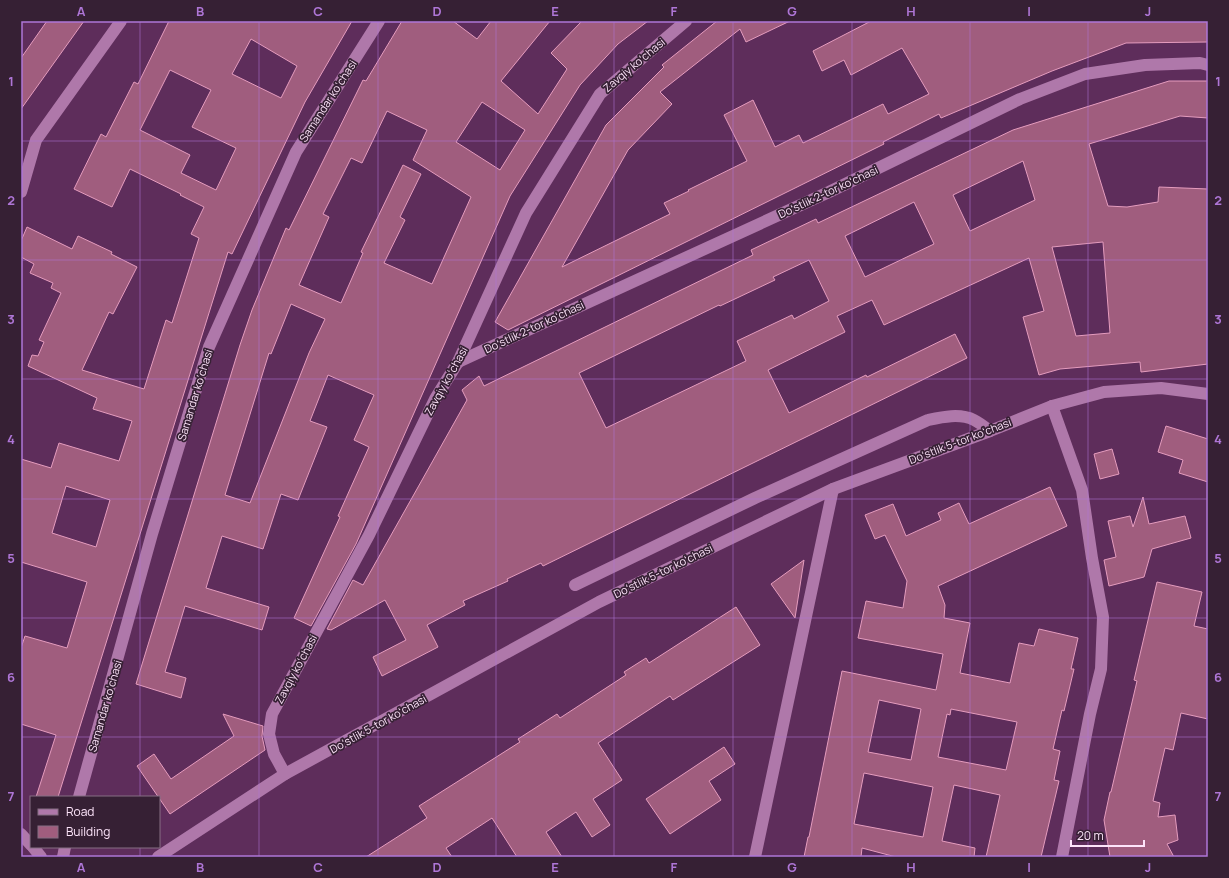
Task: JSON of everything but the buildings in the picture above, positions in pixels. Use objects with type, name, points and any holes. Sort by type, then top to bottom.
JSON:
[{"type":"street","points":[[21,192],[36,140],[120,21]]},
{"type":"street","name":"Samandar ko‘chasi","points":[[79,796],[152,534],[209,347],[296,152],[379,21]]},
{"type":"street","name":"Zavqiy koʻchasi","points":[[285,774],[274,754],[269,734],[272,714],[369,535],[435,399],[458,362],[526,213],[600,94],[686,21]]},
{"type":"street","name":"Doʻstlik 2-tor koʻchasi","points":[[458,362],[829,192],[1020,99],[1085,74],[1145,65],[1200,63],[1208,65]]},
{"type":"street","name":"Doʻstlik 5-tor koʻchasi","points":[[158,857],[285,774],[599,602],[833,489],[990,431],[1052,406],[1104,392],[1161,388],[1208,394]]},
{"type":"street","points":[[1052,406],[1082,490],[1092,558],[1103,617],[1101,669],[1090,714],[1062,857]]},
{"type":"street","points":[[575,585],[755,498],[928,420],[943,416],[960,416],[973,420],[990,431]]},
{"type":"street","points":[[755,857],[833,489]]},
{"type":"street","points":[[21,834],[30,844]]},
{"type":"street","points":[[34,848],[41,857]]}]
